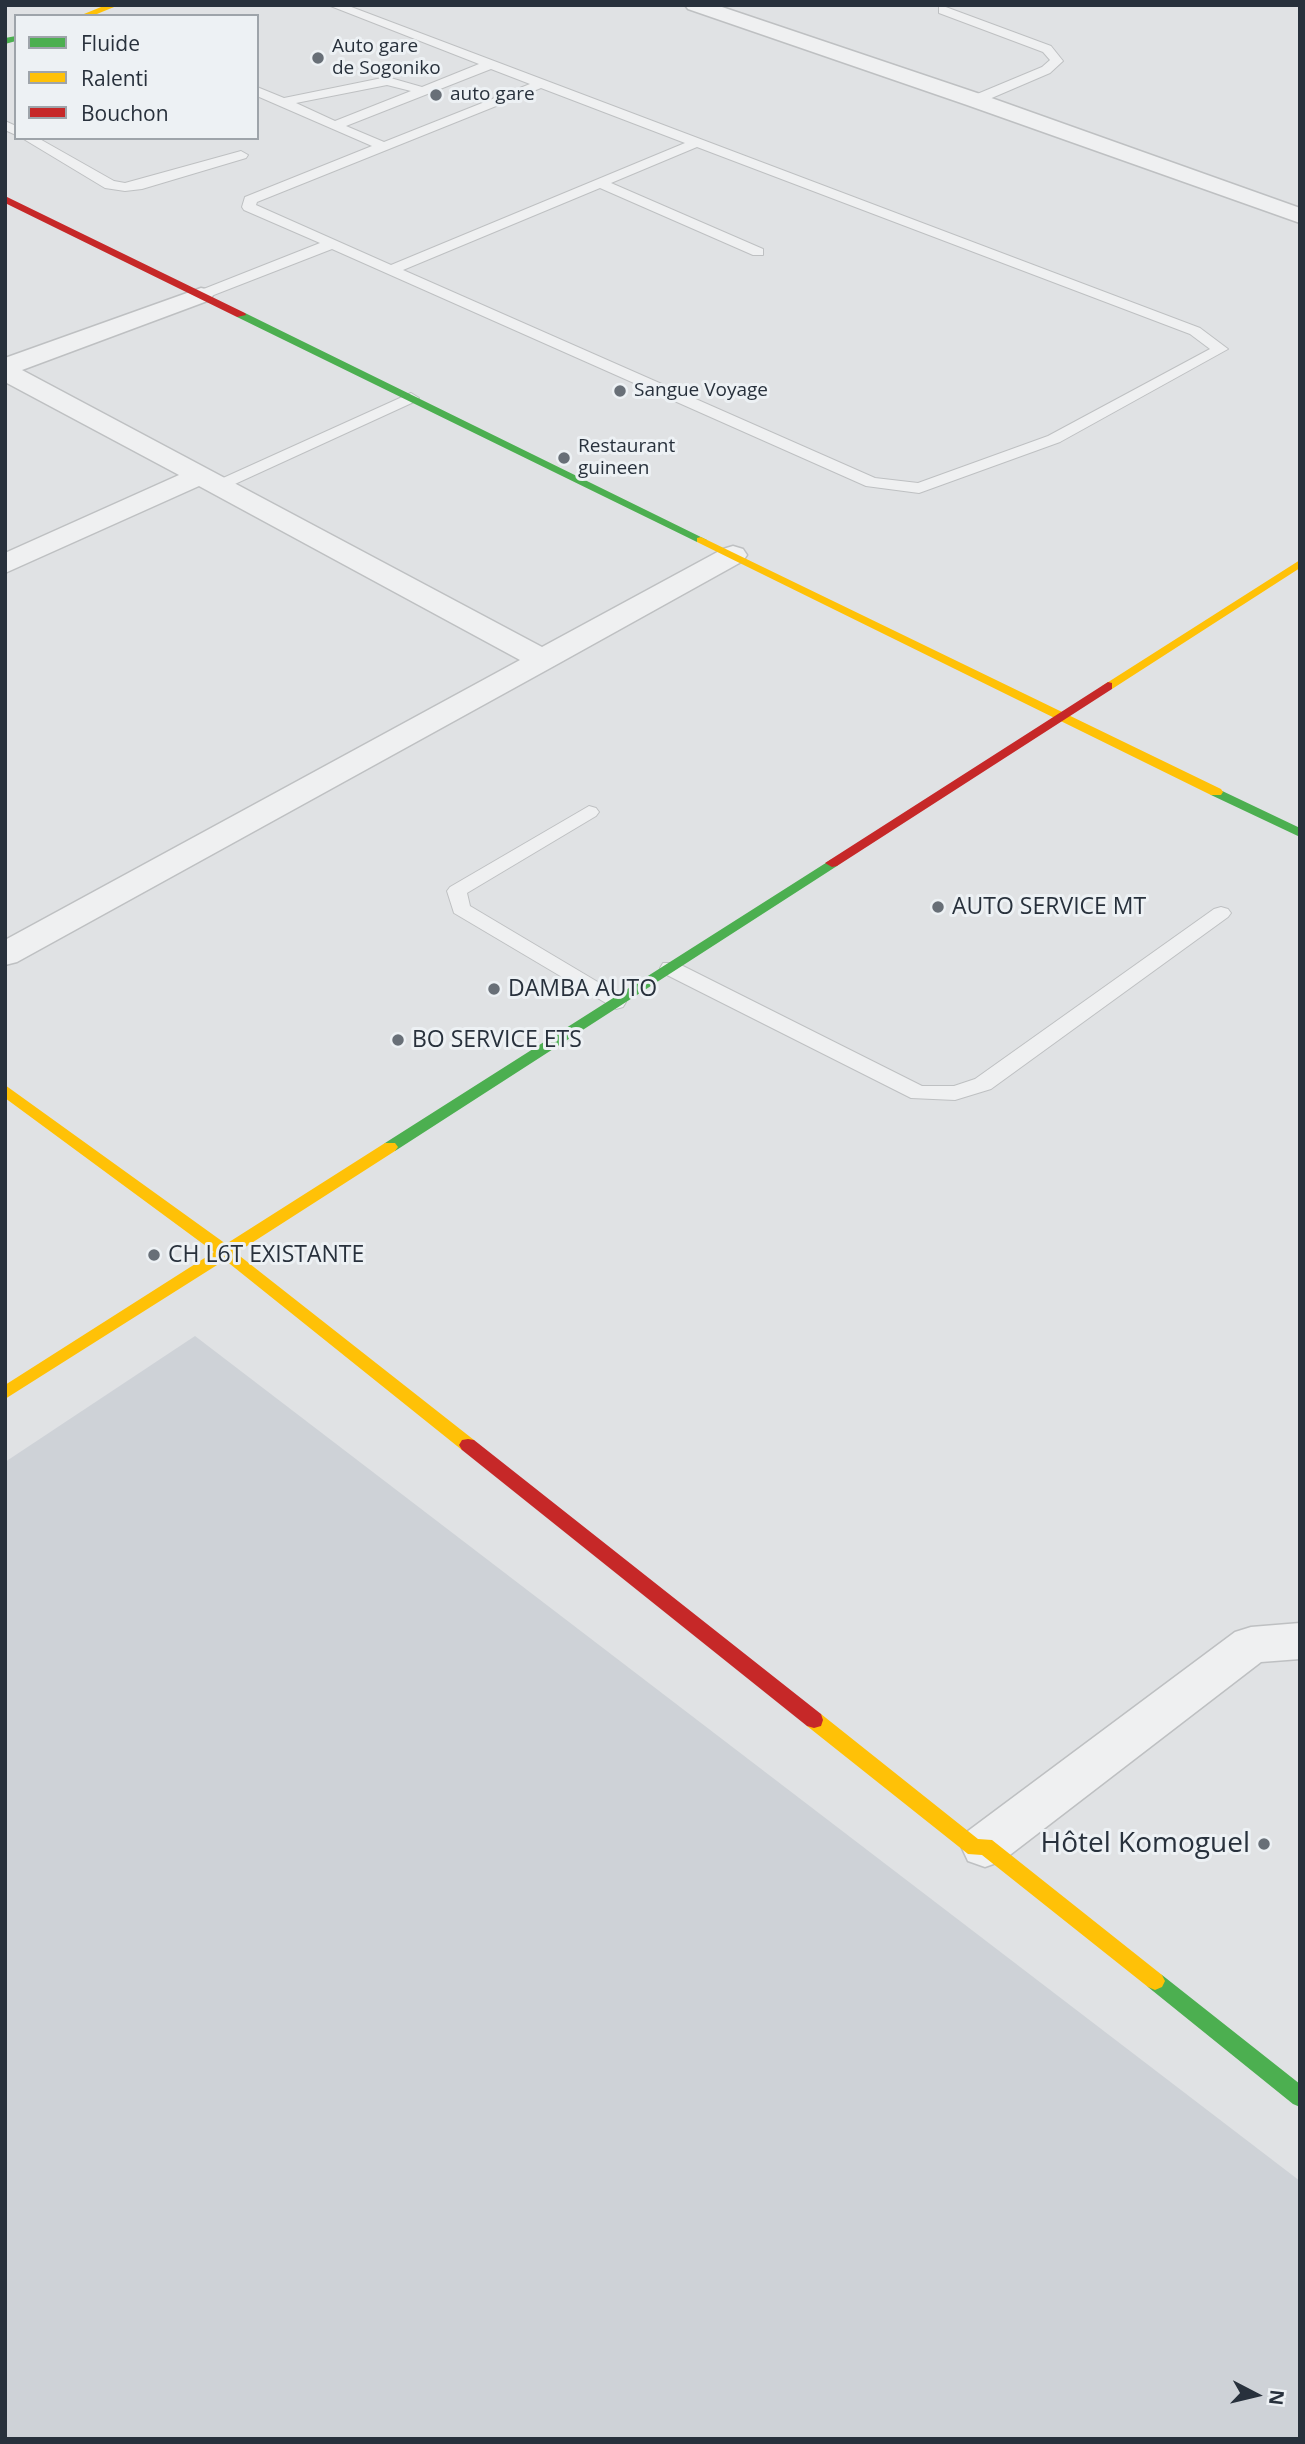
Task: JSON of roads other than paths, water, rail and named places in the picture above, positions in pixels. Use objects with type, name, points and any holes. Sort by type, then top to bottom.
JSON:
[{"type":"street","points":[[89,14],[115,5]]},
{"type":"street","points":[[695,5],[975,100],[1300,216]]},
{"type":"street","points":[[5,199],[1300,833]]},
{"type":"street","points":[[5,369],[201,295]]},
{"type":"street","points":[[5,369],[543,660]]},
{"type":"street","points":[[5,564],[210,480]]},
{"type":"street","points":[[5,954],[733,555]]},
{"type":"street","points":[[5,1392],[1300,563]]},
{"type":"street","points":[[5,1090],[225,1252],[975,1848],[985,1846],[1251,1644],[1300,1641]]},
{"type":"street","points":[[985,1846],[1300,2097]]},
{"type":"lane","points":[[334,5],[1195,331],[1220,349],[1054,439],[919,488],[872,482],[249,207],[250,200],[540,84]]},
{"type":"lane","points":[[943,10],[1046,49],[1057,61],[1046,70],[975,100]]},
{"type":"lane","points":[[336,125],[489,65]]},
{"type":"lane","points":[[284,103],[387,81],[424,91]]},
{"type":"lane","points":[[259,92],[382,146]]},
{"type":"lane","points":[[31,140],[110,185],[125,187],[137,186],[241,155]]},
{"type":"lane","points":[[390,270],[696,143]]},
{"type":"lane","points":[[600,183],[758,252]]},
{"type":"lane","points":[[201,295],[331,244]]},
{"type":"lane","points":[[210,480],[411,398]]},
{"type":"lane","points":[[589,811],[457,891],[461,909],[616,1002]]},
{"type":"lane","points":[[670,968],[919,1093],[955,1093],[982,1084],[1222,913]]},
{"type":"place","name":"Auto gare de Sogoniko","points":[[318,58]]},
{"type":"place","name":"auto gare","points":[[436,95]]},
{"type":"place","name":"Sangue Voyage","points":[[620,391]]},
{"type":"place","name":"Restaurant guineen","points":[[564,458]]},
{"type":"place","name":"AUTO SERVICE MT","points":[[938,907]]},
{"type":"place","name":"DAMBA AUTO","points":[[494,989]]},
{"type":"place","name":"BO SERVICE ETS","points":[[398,1040]]},
{"type":"place","name":"CH L6T EXISTANTE","points":[[154,1255]]},
{"type":"place","name":"Hôtel Komoguel","points":[[1264,1844]]}]
